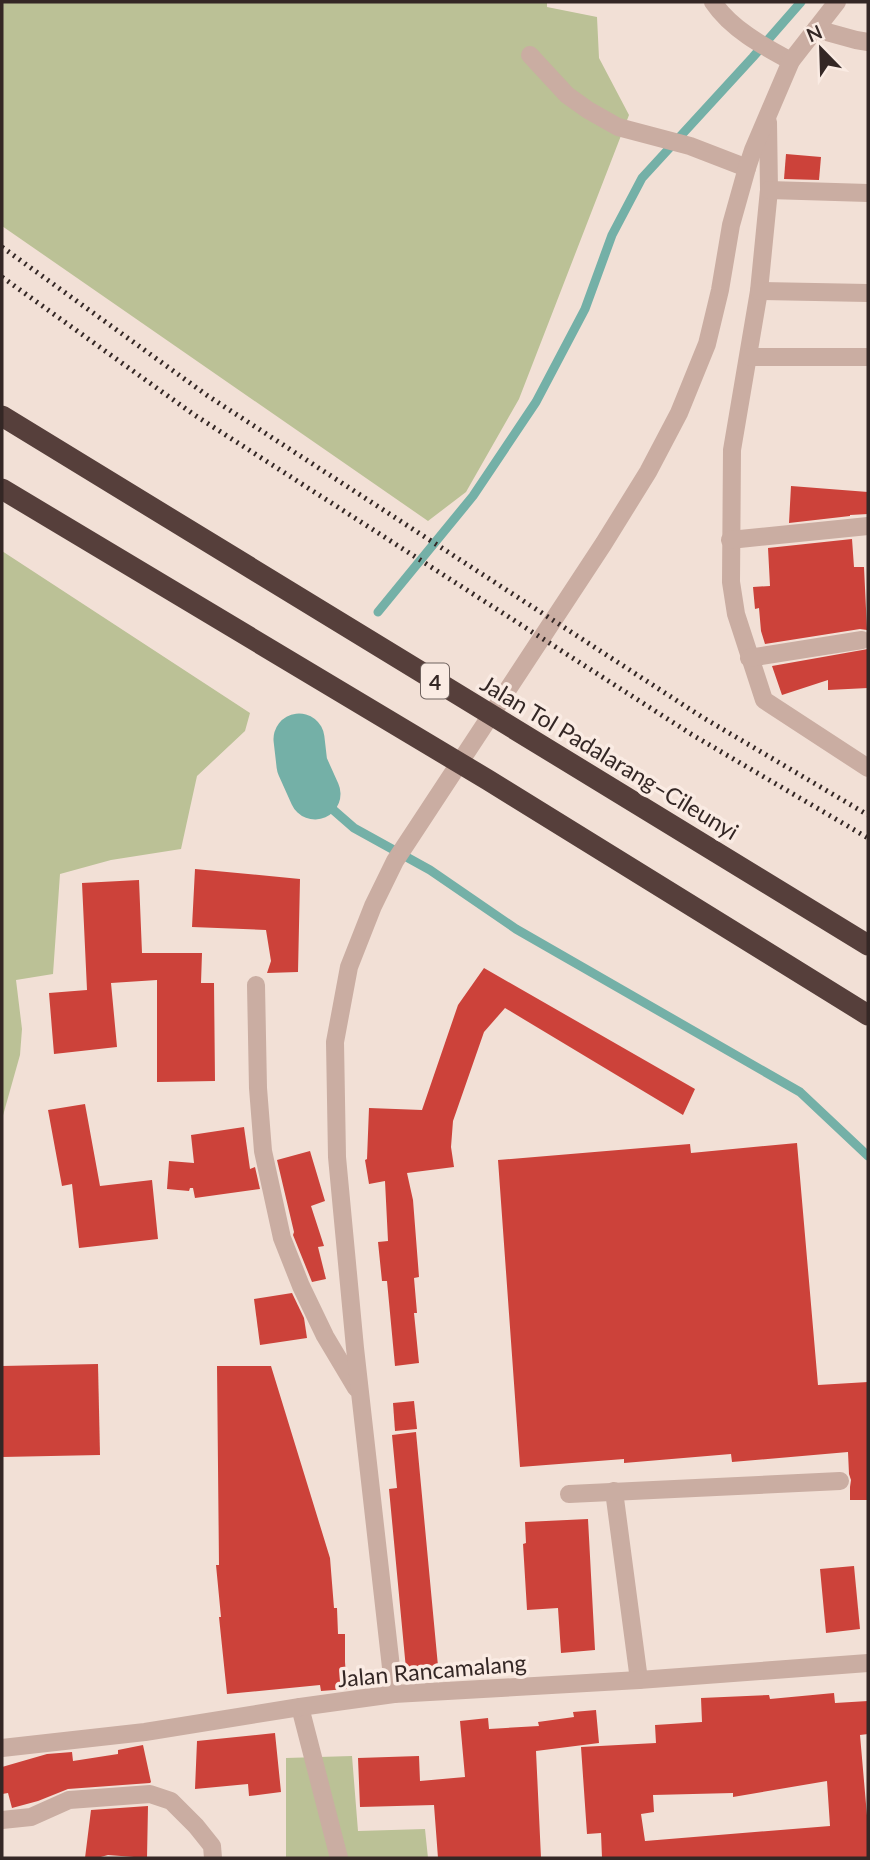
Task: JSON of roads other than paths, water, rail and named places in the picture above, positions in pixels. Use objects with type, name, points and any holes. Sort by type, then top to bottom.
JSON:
[{"type":"highway","name":"Jalan Tol Padalarang–Cileunyi","points":[[2,416],[868,945]]},
{"type":"highway","points":[[2,489],[488,780],[868,1015]]},
{"type":"street","points":[[713,2],[719,11],[748,35],[791,61]]},
{"type":"street","points":[[394,1694],[360,1395],[337,1157],[335,1042],[349,967],[373,906],[396,861],[604,543],[648,472],[679,413],[707,344],[731,225],[747,168],[791,61],[837,2]]},
{"type":"street","points":[[816,29],[868,42]]},
{"type":"street","points":[[530,55],[567,95],[618,127],[690,146],[747,168]]},
{"type":"street","points":[[768,118],[769,190],[759,291],[732,450],[731,582],[736,614],[764,700],[868,768]]},
{"type":"street","points":[[769,190],[868,193]]},
{"type":"street","points":[[759,291],[868,293]]},
{"type":"street","points":[[749,357],[868,357]]},
{"type":"street","points":[[730,540],[868,526]]},
{"type":"street","points":[[749,658],[862,640]]},
{"type":"street","points":[[256,985],[258,1088],[263,1151],[282,1238],[325,1336],[360,1395]]},
{"type":"street","points":[[569,1494],[841,1481]]},
{"type":"street","points":[[614,1491],[639,1681]]},
{"type":"street","name":"Jalan Rancamalang","points":[[2,1748],[145,1732],[394,1694],[639,1681],[868,1663]]},
{"type":"street","points":[[300,1707],[339,1858]]},
{"type":"street","points":[[2,1820],[32,1817],[69,1800],[150,1794],[171,1801],[196,1826],[212,1846],[213,1858]]},
{"type":"waterway","points":[[378,612],[473,496],[536,402],[585,309],[612,235],[642,178],[801,2]]},
{"type":"waterway","points":[[299,739],[302,765],[315,794]]},
{"type":"waterway","points":[[315,794],[354,828],[430,870],[516,929],[800,1092],[868,1156]]},
{"type":"railway","points":[[2,247],[208,396],[702,717],[868,815]]},
{"type":"railway","points":[[2,277],[193,414],[691,734],[868,838]]}]
